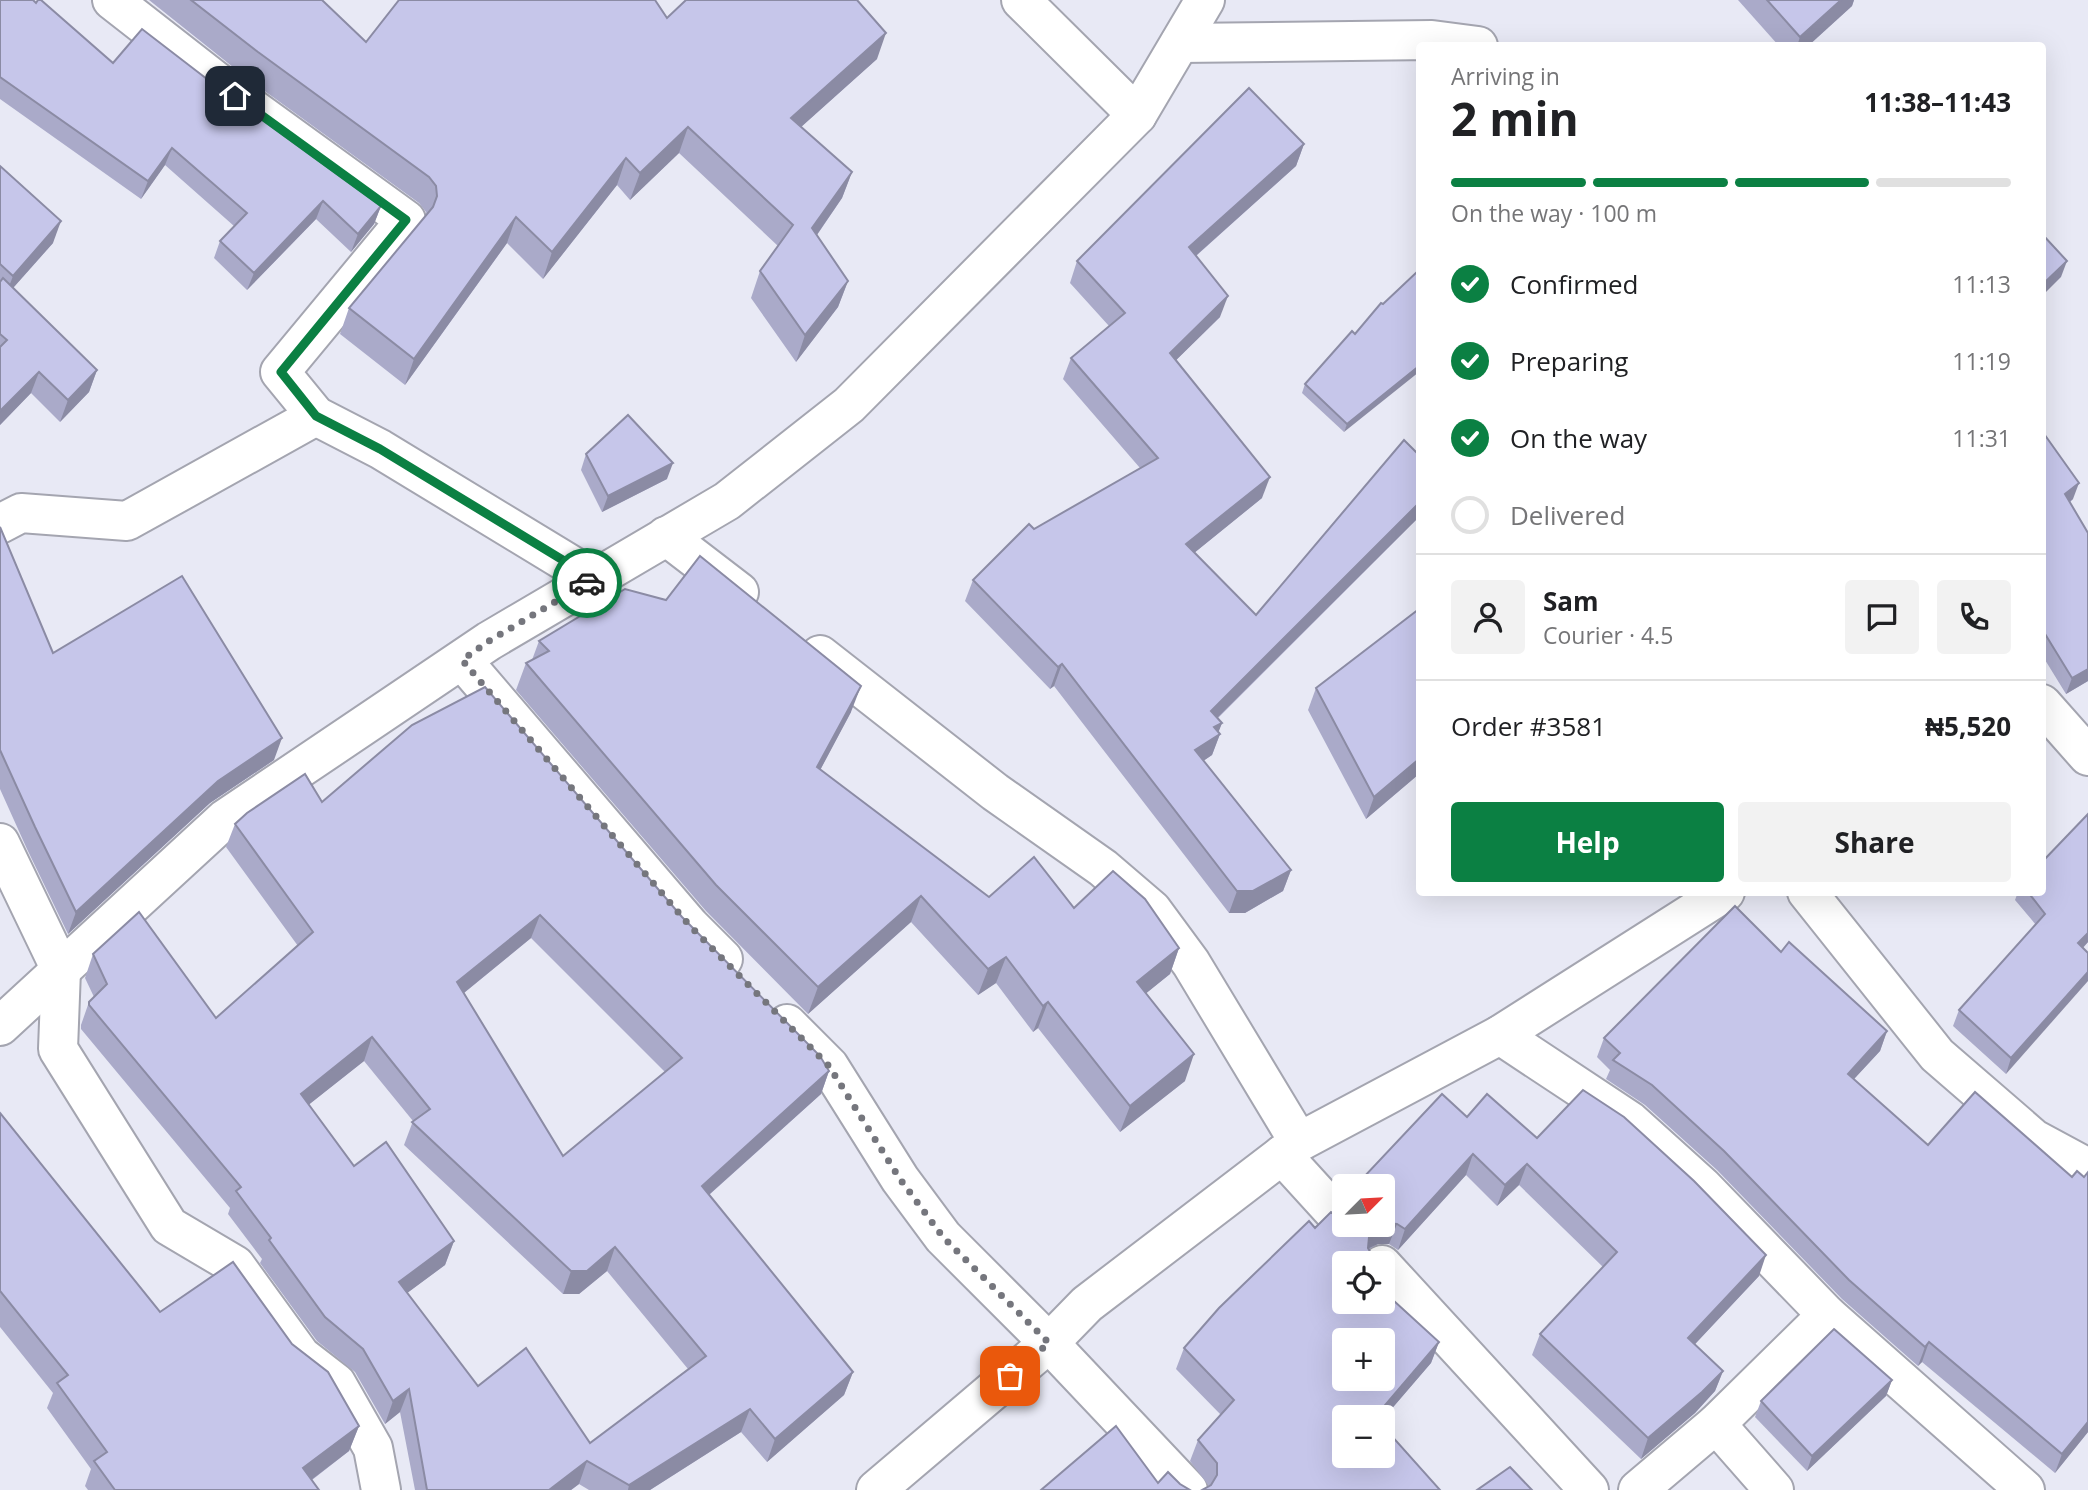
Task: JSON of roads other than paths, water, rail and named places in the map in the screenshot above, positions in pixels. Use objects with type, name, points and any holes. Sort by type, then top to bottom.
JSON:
[{"type":"street","points":[[112,0],[235,96],[406,220],[281,372],[316,416],[380,449],[594,579]]},
{"type":"street","points":[[1021,0],[1137,115]]},
{"type":"street","points":[[0,1026],[225,819],[489,641],[727,501],[849,405],[1137,115],[1205,0]]},
{"type":"street","points":[[1180,43],[1447,42]]},
{"type":"street","points":[[0,524],[21,513],[127,521],[316,416]]},
{"type":"street","points":[[666,536],[765,613]]},
{"type":"street","points":[[798,638],[995,792],[1103,867],[1152,909],[1191,963],[1291,1149],[1332,1206]]},
{"type":"street","points":[[462,660],[690,926],[829,1066],[900,1179],[943,1237],[1049,1343],[1188,1490]]},
{"type":"street","points":[[0,844],[61,970],[58,1049],[169,1226],[235,1265],[301,1356],[336,1383],[373,1448],[381,1490]]},
{"type":"street","points":[[876,1490],[1049,1343],[1087,1304],[1291,1149],[1500,1035],[1719,896]]},
{"type":"street","points":[[1810,896],[1937,1055],[2034,1139],[2088,1168]]},
{"type":"street","points":[[1500,1035],[1630,1121],[1702,1186],[1828,1315],[2025,1490]]},
{"type":"street","points":[[1357,1237],[1370,1251]]},
{"type":"street","points":[[1395,1278],[1589,1490]]},
{"type":"street","points":[[1639,1490],[1716,1424],[1828,1315]]},
{"type":"street","points":[[1716,1424],[1774,1490]]}]
